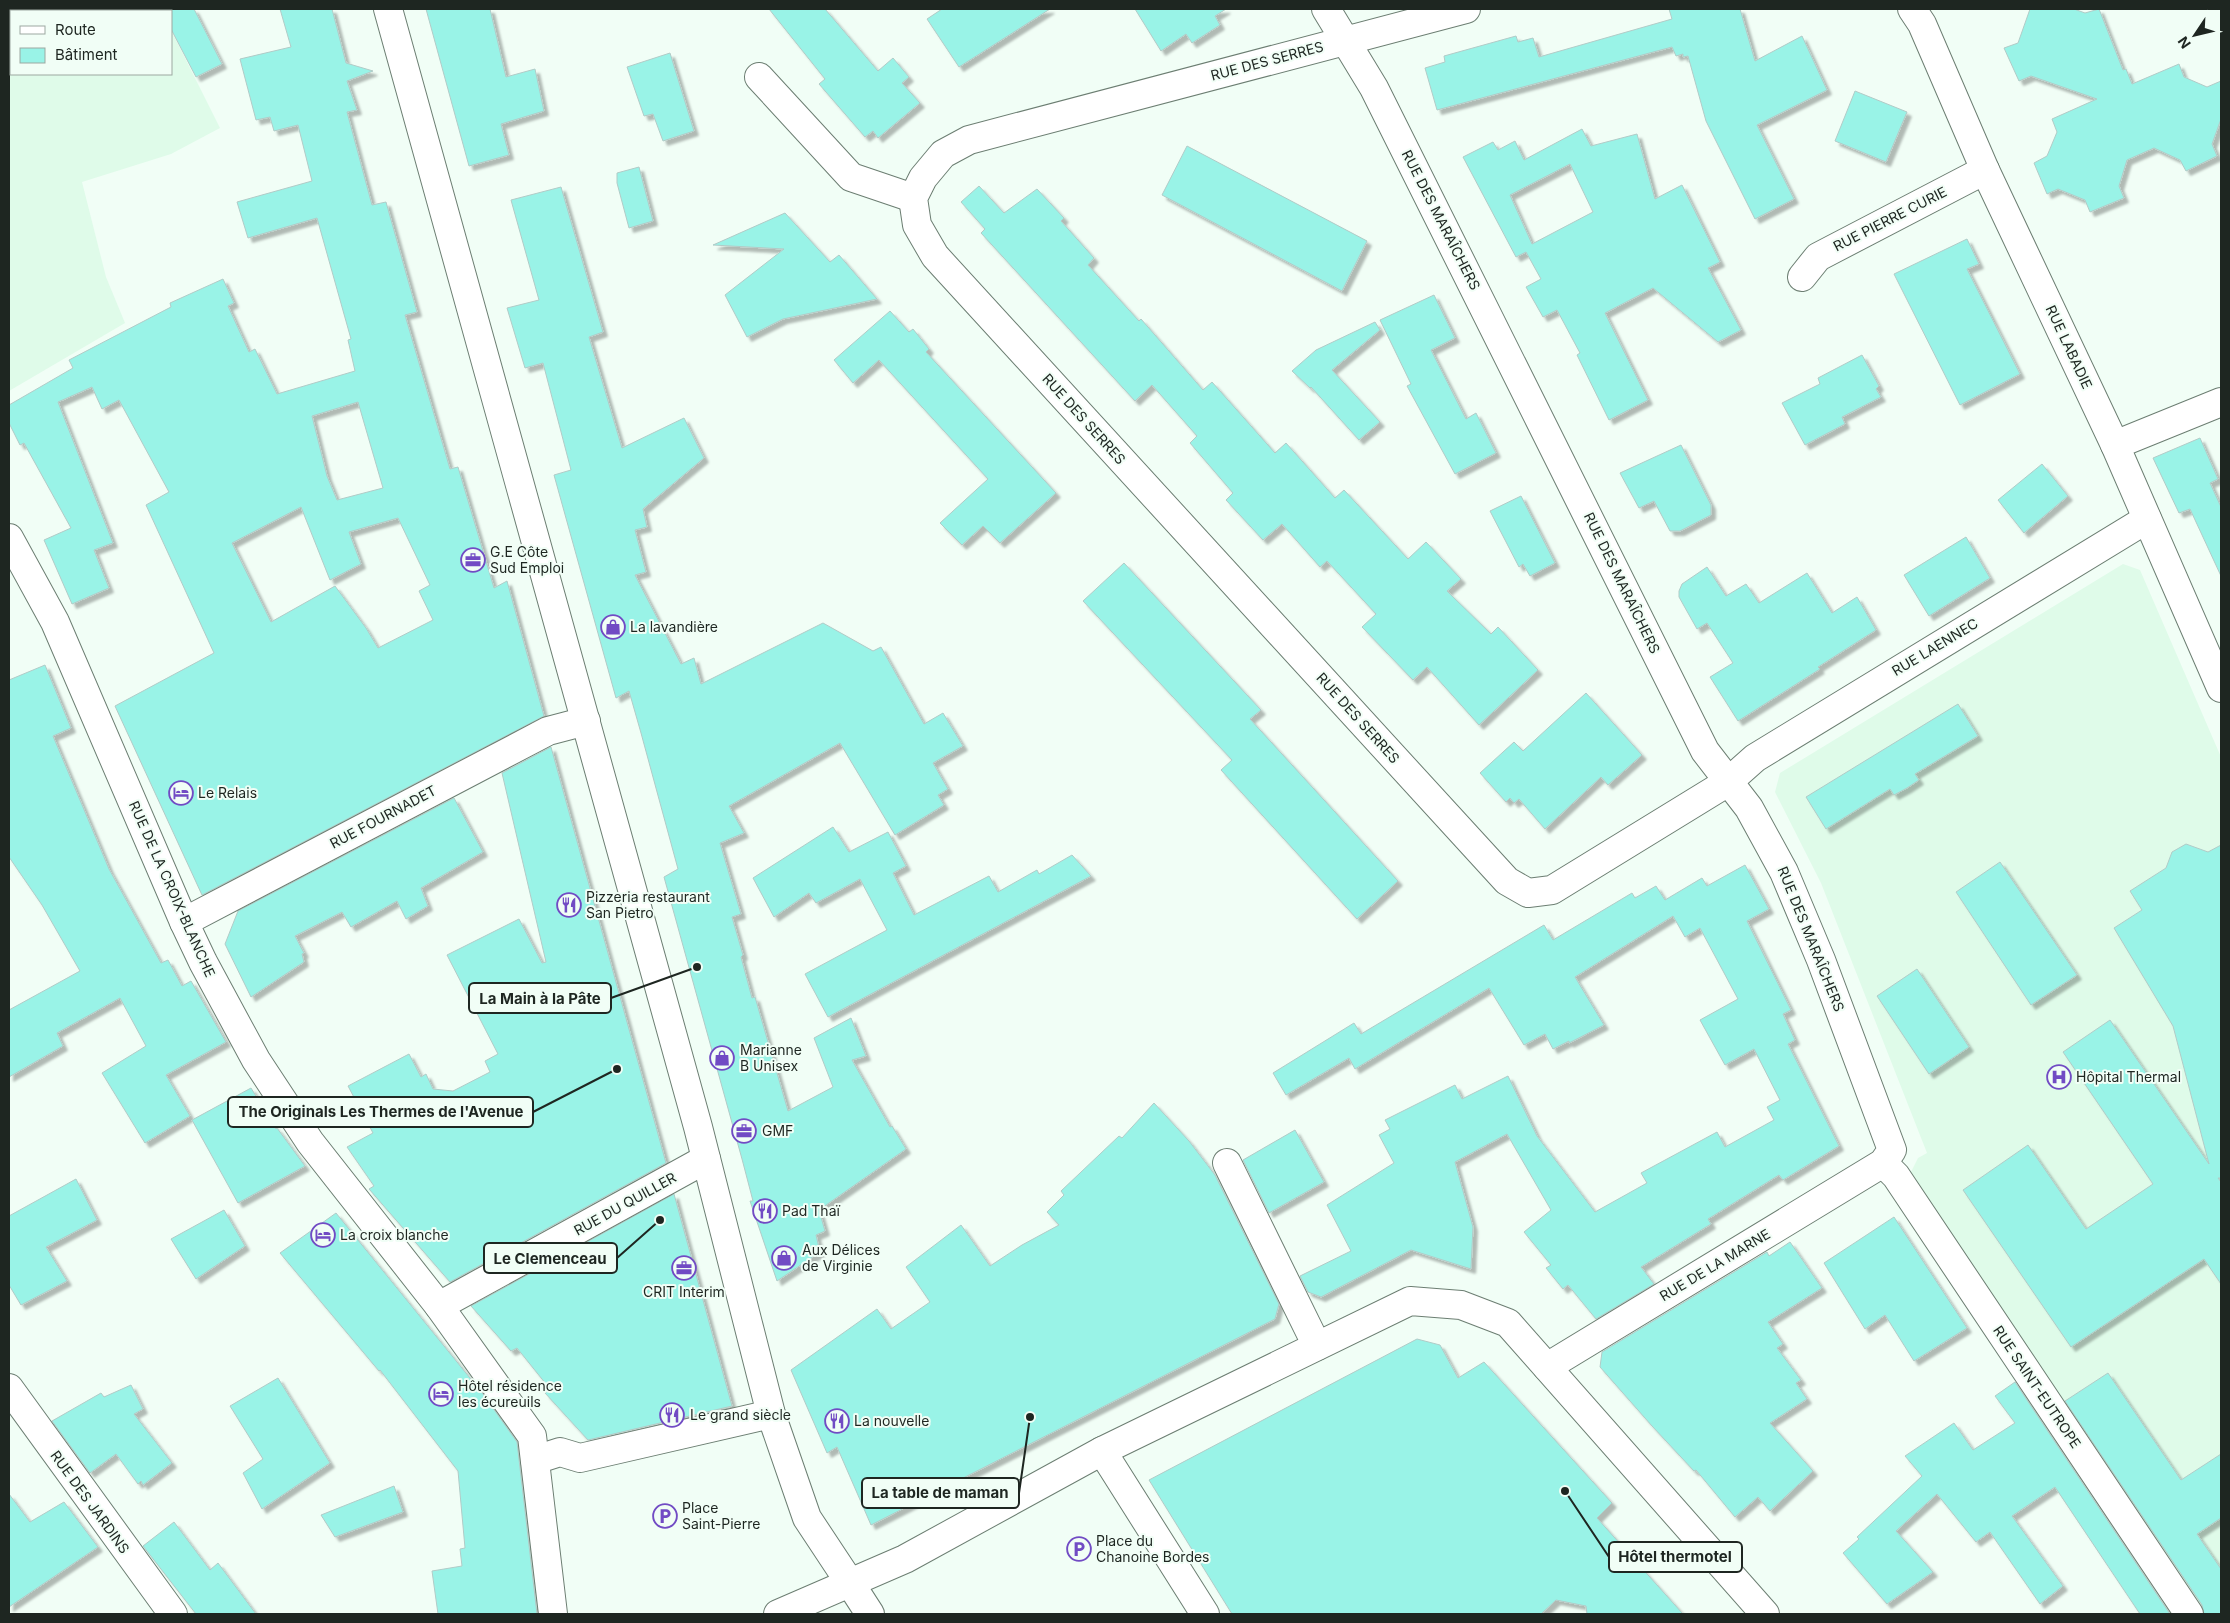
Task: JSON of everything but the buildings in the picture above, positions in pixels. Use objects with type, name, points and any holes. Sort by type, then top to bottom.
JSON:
[{"type":"street","points":[[388,9],[706,1160],[771,1414],[808,1518],[870,1614]]},
{"type":"street","name":"RUE DES MARAÎCHERS","points":[[1326,9],[1374,88],[1705,751],[1749,808],[1784,872],[1821,960],[1892,1150],[1883,1163]]},
{"type":"street","name":"RUE DES SERRES","points":[[1466,9],[1393,30],[1345,40],[969,140],[944,154],[923,178],[914,198],[917,224],[935,256],[1507,881],[1528,893],[1552,890],[1728,782]]},
{"type":"street","name":"RUE LABADIE","points":[[1912,9],[1922,24],[1985,170],[2115,445],[2221,688]]},
{"type":"street","points":[[759,77],[851,177],[914,198]]},
{"type":"street","name":"RUE PIERRE CURIE","points":[[1802,277],[1818,257],[1985,170]]},
{"type":"street","points":[[2115,445],[2221,402]]},
{"type":"street","name":"RUE LAENNEC","points":[[1728,782],[1754,758],[2147,519]]},
{"type":"street","name":"RUE DE LA CROIX-BLANCHE","points":[[9,538],[55,622],[184,922],[203,962],[256,1060],[310,1142],[438,1306],[533,1448]]},
{"type":"street","name":"RUE FOURNADET","points":[[184,922],[548,731],[586,721]]},
{"type":"street","name":"RUE DU QUILLER","points":[[438,1306],[706,1160]]},
{"type":"street","points":[[1227,1163],[1317,1346]]},
{"type":"street","name":"RUE DE LA MARNE","points":[[1547,1367],[1883,1163]]},
{"type":"street","name":"RUE SAINT-EUTROPE","points":[[1883,1163],[1896,1176],[2189,1614]]},
{"type":"street","points":[[778,1614],[905,1559],[1102,1451],[1410,1301],[1461,1305],[1508,1323],[1764,1614]]},
{"type":"street","name":"RUE DES JARDINS","points":[[9,1388],[173,1614]]},
{"type":"street","points":[[554,1614],[533,1448],[560,1452],[580,1458],[771,1414]]},
{"type":"street","points":[[1102,1451],[1205,1614]]},
{"type":"shaded area","points":[[9,9],[160,9],[10,10],[10,75],[172,75],[172,32],[220,128],[171,154],[82,182],[106,277],[125,323],[9,391]]},
{"type":"shaded area","name":"Hôpital Thermal","points":[[2123,564],[2140,570],[2221,757],[2221,1614],[2203,1614],[1909,1176],[1918,1158],[1927,1153],[1821,883],[1775,792],[1780,773]]},
{"type":"place","name":"G.E Côte Sud Emploi","points":[[473,560]]},
{"type":"place","name":"La lavandière","points":[[613,627]]},
{"type":"place","name":"Le Relais","points":[[181,793]]},
{"type":"place","name":"Pizzeria restaurant San Pietro","points":[[569,905]]},
{"type":"place","name":"La Main à la Pâte","points":[[697,967]]},
{"type":"place","name":"Marianne B Unisex","points":[[722,1058]]},
{"type":"place","name":"The Originals Les Thermes de l'Avenue","points":[[617,1069]]},
{"type":"place","name":"Hôpital Thermal","points":[[2059,1077]]},
{"type":"place","name":"GMF","points":[[744,1131]]},
{"type":"place","name":"Pad Thaï","points":[[765,1211]]},
{"type":"place","name":"Le Clemenceau","points":[[660,1220]]},
{"type":"place","name":"La croix blanche","points":[[323,1235]]},
{"type":"place","name":"Aux Délices de Virginie","points":[[784,1258]]},
{"type":"place","name":"CRIT Interim","points":[[684,1268]]},
{"type":"place","name":"Hôtel résidence les écureuils","points":[[441,1394]]},
{"type":"place","name":"Le grand siècle","points":[[672,1415]]},
{"type":"place","name":"La table de maman","points":[[1030,1417]]},
{"type":"place","name":"La nouvelle","points":[[837,1421]]},
{"type":"place","name":"Hôtel thermotel","points":[[1565,1491]]},
{"type":"place","name":"Place Saint-Pierre","points":[[665,1516]]},
{"type":"place","name":"Place du Chanoine Bordes","points":[[1079,1549]]}]
